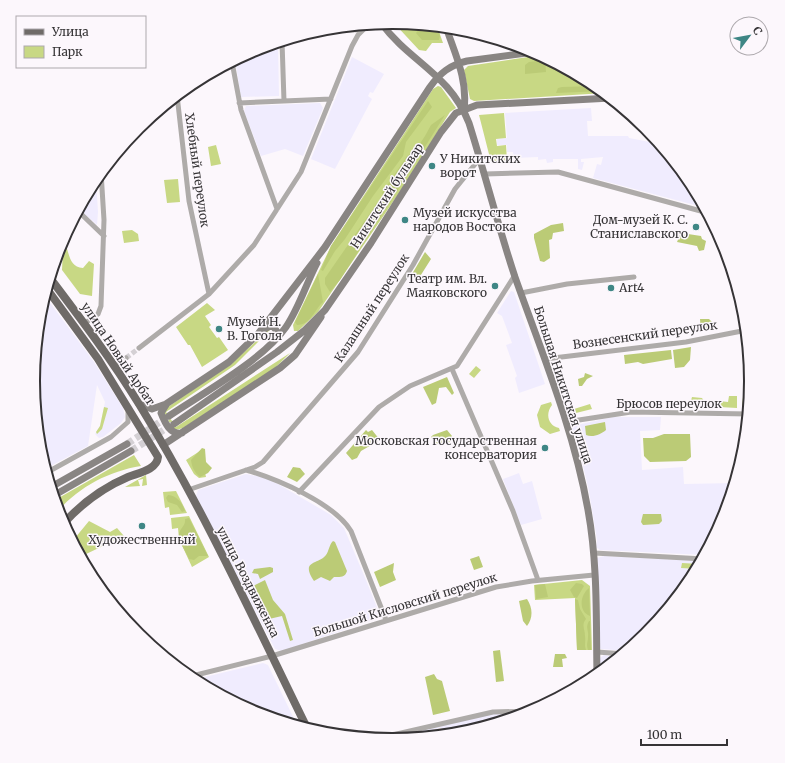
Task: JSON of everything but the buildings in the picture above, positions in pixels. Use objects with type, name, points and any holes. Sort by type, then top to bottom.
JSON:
[{"type":"main road","points":[[387,29],[398,42],[438,76],[456,96],[464,109]]},
{"type":"main road","points":[[448,34],[459,63],[466,90],[464,109]]},
{"type":"main road","points":[[438,76],[448,68],[459,63],[521,54]]},
{"type":"main road","name":"Никитский бульвар","points":[[139,404],[152,409],[166,404],[229,362],[258,334],[325,247],[438,76]]},
{"type":"main road","name":"Никитский бульвар","points":[[163,445],[272,374],[295,355],[312,333],[325,310],[393,209],[441,132],[454,115],[464,109],[478,105],[602,98]]},
{"type":"main road","name":"Большая Никитская улица","points":[[464,109],[515,275],[566,422],[588,510],[594,553],[597,669]]},
{"type":"main road","name":"Никитский бульвар","points":[[169,416],[241,368],[272,343],[292,317],[325,247]]},
{"type":"main road","name":"улица Новый Арбат","points":[[54,283],[85,323],[115,366],[163,445]]},
{"type":"main road","name":"улица Новый Арбат","points":[[51,294],[87,342],[126,403],[155,451],[158,459],[152,467],[111,484],[81,505],[68,519]]},
{"type":"main road","name":"Никитский бульвар","points":[[174,424],[277,352],[305,330],[325,310]]},
{"type":"main road","points":[[258,334],[268,326],[273,326],[277,332],[272,343]]},
{"type":"main road","points":[[277,352],[288,346],[292,346],[296,350],[295,355]]},
{"type":"main road","points":[[166,404],[161,414],[167,425],[174,432],[182,433]]},
{"type":"main road","points":[[56,484],[126,444]]},
{"type":"main road","name":"улица Воздвиженка","points":[[163,445],[188,490],[304,723]]},
{"type":"main road","points":[[58,493],[131,451]]},
{"type":"street","points":[[141,347],[209,294],[250,250],[301,172],[352,46],[363,31]]},
{"type":"street","points":[[282,47],[284,101]]},
{"type":"street","points":[[233,67],[239,102],[277,209]]},
{"type":"street","points":[[239,102],[331,99]]},
{"type":"street","name":"Хлебный переулок","points":[[178,102],[189,202],[209,294]]},
{"type":"street","name":"Калашный переулок","points":[[188,490],[246,470],[263,462],[351,362],[412,265],[455,189],[480,158]]},
{"type":"street","points":[[485,174],[558,172],[701,211]]},
{"type":"street","points":[[85,323],[98,314],[102,306],[104,236],[101,183]]},
{"type":"street","points":[[82,215],[104,236]]},
{"type":"street","points":[[299,492],[366,419],[383,404],[410,386],[452,369],[463,359],[515,275]]},
{"type":"street","points":[[521,293],[567,284],[634,277]]},
{"type":"street","name":"Вознесенский переулок","points":[[545,359],[686,342],[741,331]]},
{"type":"street","points":[[115,366],[126,358]]},
{"type":"street","points":[[452,369],[512,511],[538,580]]},
{"type":"street","points":[[51,470],[111,437],[128,422],[129,416],[126,403]]},
{"type":"street","name":"Брюсов переулок","points":[[566,422],[631,412],[743,414]]},
{"type":"street","points":[[246,470],[270,477],[332,510],[348,527],[386,620]]},
{"type":"street","points":[[594,553],[698,559]]},
{"type":"street","name":"Большой Кисловский переулок","points":[[197,675],[272,656],[486,589],[538,580],[594,575]]},
{"type":"street","points":[[596,652],[617,653]]},
{"type":"street","points":[[398,734],[493,712],[517,711]]},
{"type":"shaded area","points":[[278,48],[279,96],[241,97],[236,66]]},
{"type":"shaded area","points":[[352,57],[384,74],[373,93],[370,92],[368,96],[372,99],[335,169],[311,159]]},
{"type":"shaded area","points":[[320,103],[323,108],[303,156],[285,149],[261,156],[244,111],[246,106]]},
{"type":"shaded area","points":[[591,108],[592,121],[587,121],[588,136],[628,136],[629,138],[652,142],[686,186],[699,206],[593,178],[597,164],[601,165],[603,157],[581,159],[581,162],[584,162],[582,170],[578,169],[578,159],[553,159],[553,162],[547,163],[546,159],[538,160],[538,157],[514,158],[513,152],[507,152],[507,145],[497,145],[497,139],[507,138],[505,113]]},
{"type":"shaded area","points":[[97,190],[98,212],[97,225],[83,213]]},
{"type":"shaded area","points":[[511,291],[514,292],[545,384],[519,393],[515,378],[517,376],[506,345],[512,343],[502,316],[497,313]]},
{"type":"shaded area","points":[[49,302],[94,362],[123,408],[125,417],[121,423],[103,437],[99,438],[95,434],[100,426],[105,402],[97,385],[88,446],[50,466],[43,428],[40,382],[43,335]]},
{"type":"shaded area","points":[[613,417],[661,417],[660,430],[640,431],[642,470],[683,467],[684,484],[730,483],[718,516],[700,555],[600,550],[596,547],[597,540],[589,491],[580,453],[572,428],[577,425]]},
{"type":"shaded area","points":[[519,473],[523,484],[532,481],[542,519],[521,525],[503,479]]},
{"type":"shaded area","points":[[246,474],[266,478],[278,484],[331,515],[344,528],[380,615],[379,618],[282,651],[275,649],[196,496],[198,490]]},
{"type":"shaded area","points":[[604,556],[696,561],[658,614],[621,650],[599,648],[597,558]]},
{"type":"shaded area","points":[[604,655],[613,657],[600,666],[600,658]]},
{"type":"shaded area","points":[[263,663],[268,665],[295,720],[237,698],[201,678]]},
{"type":"shaded area","points":[[495,713],[512,713],[484,722],[461,727],[439,731],[409,733]]},
{"type":"shaded area","points":[[441,728],[442,731],[439,731],[423,732]]},
{"type":"green space","points":[[400,29],[439,32],[443,43],[432,43],[426,51],[419,50]]},
{"type":"green space","points":[[418,30],[439,32],[440,36],[439,40],[422,40],[416,33]]},
{"type":"green space","points":[[529,57],[569,76],[596,94],[474,101],[470,99],[464,70],[468,66]]},
{"type":"green space","points":[[538,61],[545,64],[546,72],[525,74],[525,65],[529,62]]},
{"type":"green space","points":[[438,86],[441,87],[456,108],[450,112],[397,196],[318,312],[298,331],[294,331],[293,325],[331,246],[433,89]]},
{"type":"green space","points":[[585,86],[593,91],[556,93],[558,88]]},
{"type":"green space","points":[[428,101],[432,107],[406,142],[403,156],[373,196],[323,271],[321,270],[331,246]]},
{"type":"green space","points":[[504,113],[506,138],[496,139],[497,146],[506,145],[507,161],[491,162],[479,115]]},
{"type":"green space","points":[[445,115],[340,280],[330,292],[325,284],[325,278],[377,203],[380,203],[383,196],[382,193],[407,156],[415,151],[431,125]]},
{"type":"green space","points":[[216,145],[221,164],[211,166],[208,147]]},
{"type":"green space","points":[[178,179],[180,202],[167,203],[164,180]]},
{"type":"green space","points":[[563,223],[564,231],[553,233],[552,239],[549,240],[550,258],[544,262],[540,261],[534,234],[551,225]]},
{"type":"green space","points":[[132,230],[138,234],[139,241],[124,243],[122,231]]},
{"type":"green space","points":[[688,234],[701,236],[702,239],[706,241],[704,250],[699,251],[697,246],[677,242],[680,235]]},
{"type":"green space","points":[[66,249],[70,259],[76,266],[83,268],[89,261],[94,264],[92,296],[80,294],[62,270],[63,259]]},
{"type":"green space","points":[[425,252],[431,259],[419,278],[412,274]]},
{"type":"green space","points":[[318,274],[323,302],[306,323],[297,325],[295,322]]},
{"type":"green space","points":[[207,303],[215,310],[205,316],[211,325],[209,327],[217,338],[219,337],[228,350],[202,367],[190,345],[188,345],[176,327]]},
{"type":"green space","points":[[700,319],[709,319],[714,324],[714,329],[701,331]]},
{"type":"green space","points":[[268,329],[270,330],[235,365],[166,412],[176,427],[290,353],[275,368],[183,428],[176,430],[172,428],[164,413],[168,407],[230,364]]},
{"type":"green space","points":[[691,347],[690,360],[684,367],[675,368],[673,350]]},
{"type":"green space","points":[[671,350],[672,359],[643,364],[638,362],[625,364],[624,355]]},
{"type":"green space","points":[[476,366],[481,370],[474,378],[469,374]]},
{"type":"green space","points":[[585,373],[593,376],[587,379],[582,386],[579,386],[578,379],[584,377]]},
{"type":"green space","points":[[447,377],[454,393],[452,395],[446,387],[439,388],[436,403],[432,405],[423,387]]},
{"type":"green space","points":[[729,396],[737,396],[737,408],[719,407],[719,401],[728,402]]},
{"type":"green space","points":[[743,396],[744,396],[744,408],[742,408]]},
{"type":"green space","points":[[692,397],[702,398],[704,401],[702,404],[690,404]]},
{"type":"green space","points":[[551,402],[552,405],[548,416],[552,425],[559,428],[560,431],[550,434],[540,427],[537,415],[541,405]]},
{"type":"green space","points":[[590,404],[592,409],[576,413],[574,409]]},
{"type":"green space","points":[[104,407],[108,408],[102,429],[97,434],[96,432],[100,426]]},
{"type":"green space","points":[[605,422],[606,430],[594,436],[586,435],[585,426]]},
{"type":"green space","points":[[366,430],[368,432],[372,430],[380,440],[361,451],[357,458],[352,460],[346,453]]},
{"type":"green space","points":[[447,430],[452,436],[450,442],[439,445],[434,442],[431,437],[433,435]]},
{"type":"green space","points":[[664,434],[690,434],[691,457],[686,461],[650,462],[644,456],[643,438],[653,438]]},
{"type":"green space","points":[[202,448],[205,449],[206,462],[212,468],[208,473],[200,477],[196,473],[191,460]]},
{"type":"green space","points":[[200,451],[206,477],[199,478],[194,474],[186,460]]},
{"type":"green space","points":[[134,455],[141,466],[129,468],[95,481],[63,505],[60,497]]},
{"type":"green space","points":[[293,467],[300,468],[305,474],[297,482],[287,477]]},
{"type":"green space","points":[[146,475],[147,485],[142,486],[143,479],[138,480],[140,486],[125,487]]},
{"type":"green space","points":[[176,491],[187,513],[170,515],[169,507],[165,508],[163,492]]},
{"type":"green space","points":[[168,495],[179,500],[185,511],[182,512],[177,505],[168,502],[166,498]]},
{"type":"green space","points":[[643,514],[661,514],[662,521],[659,524],[643,525],[641,522]]},
{"type":"green space","points":[[189,516],[209,557],[192,567],[179,539],[178,528],[172,529],[171,518]]},
{"type":"green space","points":[[189,518],[208,556],[199,556],[194,560],[189,559],[183,547],[179,534],[185,523],[185,519]]},
{"type":"green space","points":[[89,521],[110,532],[117,528],[124,536],[85,554],[76,537]]},
{"type":"green space","points":[[333,541],[335,542],[347,571],[342,577],[334,577],[330,581],[321,577],[314,581],[310,574],[310,566],[326,555]]},
{"type":"green space","points":[[479,556],[483,567],[474,570],[470,559]]},
{"type":"green space","points":[[394,563],[393,572],[396,580],[380,587],[374,572]]},
{"type":"green space","points":[[682,563],[694,564],[691,569],[681,568]]},
{"type":"green space","points":[[273,568],[273,572],[260,579],[258,574],[252,573],[254,569]]},
{"type":"green space","points":[[265,580],[273,600],[285,614],[293,640],[290,641],[282,616],[269,619],[253,586]]},
{"type":"green space","points":[[582,580],[590,586],[592,650],[577,650],[575,598],[535,600],[534,585]]},
{"type":"green space","points":[[576,583],[584,586],[577,598],[574,597],[570,590]]},
{"type":"green space","points":[[545,584],[548,597],[536,599],[535,585]]},
{"type":"green space","points":[[589,588],[590,616],[586,614],[582,607],[582,599]]},
{"type":"green space","points":[[527,599],[532,613],[527,626],[523,621],[519,601]]},
{"type":"green space","points":[[575,599],[578,600],[580,609],[586,619],[583,625],[586,650],[577,650]]},
{"type":"green space","points":[[589,621],[591,650],[588,650],[587,646],[587,625]]},
{"type":"green space","points":[[500,650],[504,681],[496,682],[493,651]]},
{"type":"green space","points":[[555,654],[565,654],[567,658],[562,659],[563,667],[553,667]]},
{"type":"green space","points":[[434,674],[437,679],[442,681],[450,711],[433,715],[425,677]]},
{"type":"tunnel","points":[[126,358],[139,348]]},
{"type":"tunnel","points":[[127,444],[169,416]]},
{"type":"tunnel","points":[[131,451],[173,424]]},
{"type":"place","name":"У Никитских ворот","points":[[432,166]]},
{"type":"place","name":"Музей искусства народов Востока","points":[[405,220]]},
{"type":"place","name":"Дом-музей К. С. Станиславского","points":[[696,227]]},
{"type":"place","name":"Театр им. Вл. Маяковского","points":[[495,286]]},
{"type":"place","name":"Art4","points":[[611,288]]},
{"type":"place","name":"Музей Н. В. Гоголя","points":[[219,329]]},
{"type":"place","name":"Московская государственная консерватория","points":[[545,448]]},
{"type":"place","name":"Художественный","points":[[142,526]]}]
